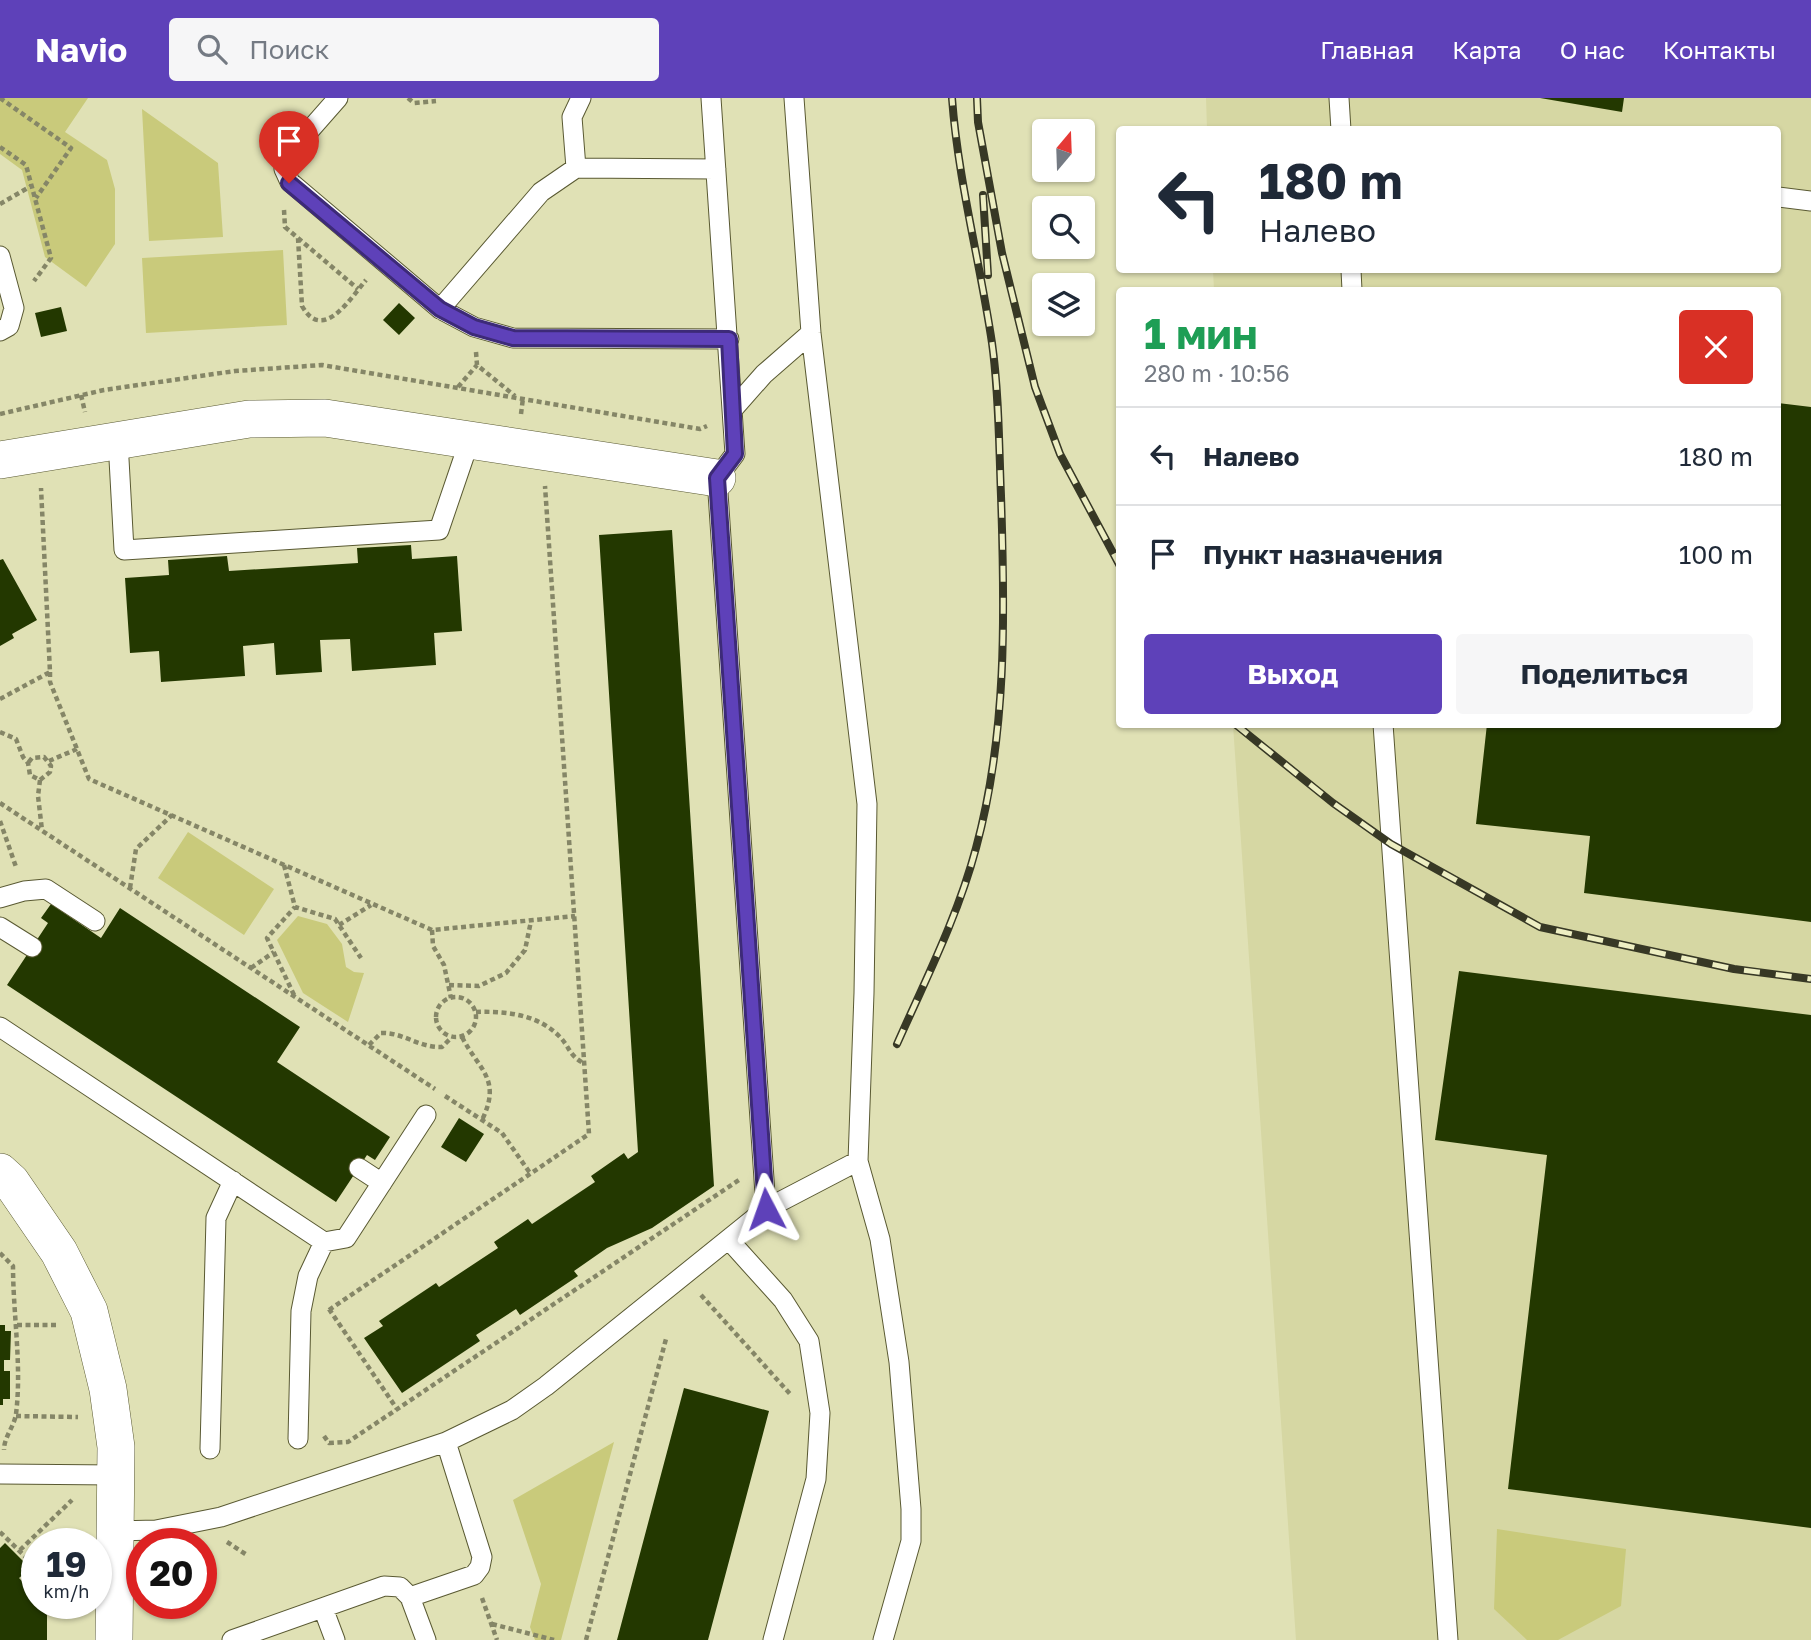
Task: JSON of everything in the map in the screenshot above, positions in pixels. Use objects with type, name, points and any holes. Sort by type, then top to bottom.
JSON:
[{"type":"street","points":[[0,460],[249,419],[325,418],[717,478]]},
{"type":"street","points":[[0,1172],[11,1182],[59,1252],[89,1311],[108,1389],[116,1447],[114,1640]]},
{"type":"lane","points":[[338,98],[287,156],[285,169],[289,183],[440,309],[474,327],[513,338],[729,339]]},
{"type":"lane","points":[[576,169],[572,117],[581,98]]},
{"type":"lane","points":[[711,98],[735,454],[717,478],[766,1209]]},
{"type":"lane","points":[[794,98],[811,333],[867,804],[858,1161],[882,1253],[899,1362],[911,1509],[911,1541],[883,1640]]},
{"type":"lane","points":[[1339,98],[1341,126]]},
{"type":"lane","points":[[440,309],[541,192],[576,169],[716,169]]},
{"type":"lane","points":[[1781,197],[1811,201]]},
{"type":"lane","points":[[0,256],[14,308],[9,326],[0,331]]},
{"type":"lane","points":[[734,408],[764,374],[811,333]]},
{"type":"lane","points":[[118,441],[124,550],[439,530],[470,442]]},
{"type":"lane","points":[[1382,728],[1448,1640]]},
{"type":"lane","points":[[0,898],[24,891],[46,889],[95,921]]},
{"type":"lane","points":[[0,927],[32,947]]},
{"type":"lane","points":[[0,1027],[324,1242],[346,1238],[426,1115]]},
{"type":"lane","points":[[115,1531],[156,1530],[221,1517],[446,1442],[512,1410],[546,1386],[766,1209],[858,1161]]},
{"type":"lane","points":[[359,1168],[382,1182]]},
{"type":"lane","points":[[210,1449],[216,1217],[233,1181]]},
{"type":"lane","points":[[729,1240],[783,1300],[809,1341],[820,1413],[816,1479],[773,1640]]},
{"type":"lane","points":[[298,1439],[301,1311],[308,1276],[324,1242]]},
{"type":"lane","points":[[410,1597],[474,1574],[480,1567],[482,1557],[446,1442]]},
{"type":"lane","points":[[2,1474],[116,1475]]},
{"type":"lane","points":[[241,1639],[384,1586],[400,1587],[410,1597],[426,1640]]},
{"type":"lane","points":[[323,1608],[335,1640]]},
{"type":"path","points":[[0,98],[71,148],[35,199]]},
{"type":"path","points":[[408,98],[414,103],[436,101]]},
{"type":"path","points":[[0,147],[26,165],[51,258],[14,308]]},
{"type":"path","points":[[289,183],[283,196],[285,227],[358,289]]},
{"type":"path","points":[[0,204],[31,186]]},
{"type":"path","points":[[298,238],[302,306],[307,315],[317,320],[327,320],[337,314],[382,261]]},
{"type":"path","points":[[458,387],[477,365],[474,327]]},
{"type":"path","points":[[477,365],[516,396]]},
{"type":"path","points":[[40,453],[50,682],[89,779],[432,930],[575,916]]},
{"type":"path","points":[[324,1316],[329,1309],[589,1134],[544,474]]},
{"type":"path","points":[[0,699],[50,672]]},
{"type":"path","points":[[0,732],[16,739],[28,763],[30,775],[40,780]]},
{"type":"path","points":[[28,763],[38,756],[49,761],[77,749]]},
{"type":"path","points":[[42,830],[38,796],[40,780],[50,772],[49,761]]},
{"type":"path","points":[[0,803],[502,1133],[530,1174]]},
{"type":"path","points":[[130,888],[136,849],[172,815]]},
{"type":"path","points":[[0,821],[24,891]]},
{"type":"path","points":[[283,864],[295,907]]},
{"type":"path","points":[[339,925],[372,904]]},
{"type":"path","points":[[295,907],[335,919],[361,958]]},
{"type":"path","points":[[295,907],[267,938],[296,997]]},
{"type":"path","points":[[450,985],[480,986],[506,973],[525,950],[531,920]]},
{"type":"path","points":[[432,930],[433,946],[444,965],[451,998]]},
{"type":"path","points":[[251,968],[274,952]]},
{"type":"path","points":[[461,997],[471,1003],[476,1012],[477,1023],[471,1032],[462,1037],[451,1038],[442,1032],[436,1023],[436,1013],[441,1003],[451,998],[461,997]]},
{"type":"path","points":[[476,1012],[506,1011],[534,1020],[559,1036],[574,1058],[585,1064]]},
{"type":"path","points":[[369,1045],[381,1033],[393,1033],[428,1048],[442,1047],[451,1038]]},
{"type":"path","points":[[462,1037],[467,1048],[484,1068],[490,1092],[488,1107],[482,1120]]},
{"type":"path","points":[[323,1434],[329,1443],[348,1442],[763,1164]]},
{"type":"path","points":[[2,1474],[4,1442],[16,1416],[17,1325],[13,1307],[13,1266],[0,1252],[7,1245]]},
{"type":"path","points":[[308,1276],[397,1409]]},
{"type":"path","points":[[684,1276],[800,1405]]},
{"type":"path","points":[[17,1325],[61,1325]]},
{"type":"path","points":[[586,1640],[666,1339]]},
{"type":"path","points":[[16,1416],[80,1417]]},
{"type":"path","points":[[0,1532],[20,1550],[74,1498]]},
{"type":"path","points":[[474,1574],[497,1640]]},
{"type":"path","points":[[491,1623],[554,1640]]},
{"type":"shaded area","points":[[0,98],[88,98],[65,132],[107,160],[115,189],[115,244],[86,287],[45,257],[22,170],[0,154]]},
{"type":"shaded area","points":[[1206,98],[1811,98],[1811,1640],[1296,1640],[1233,728],[1781,728],[1781,287],[1214,287],[1213,273],[1781,273],[1781,126],[1207,126]]},
{"type":"shaded area","points":[[142,109],[218,163],[223,237],[149,241]]},
{"type":"shaded area","points":[[283,250],[287,325],[146,333],[142,258]]},
{"type":"shaded area","points":[[188,832],[274,889],[244,935],[158,878]]},
{"type":"shaded area","points":[[298,916],[327,924],[342,944],[346,967],[354,972],[364,973],[348,1022],[303,993],[277,940]]},
{"type":"shaded area","points":[[614,1442],[561,1640],[535,1640],[530,1627],[541,1584],[513,1500]]},
{"type":"shaded area","points":[[1497,1529],[1626,1549],[1621,1606],[1558,1640],[1527,1640],[1494,1609]]},
{"type":"building","points":[[1540,98],[1624,98],[1622,112]]},
{"type":"building","points":[[399,303],[415,318],[399,335],[383,320]]},
{"type":"building","points":[[61,307],[67,331],[41,337],[35,313]]},
{"type":"building","points":[[1781,403],[1811,407],[1811,922],[1584,893],[1590,836],[1476,824],[1487,728],[1781,728]]},
{"type":"building","points":[[672,530],[714,1186],[652,1228],[607,1248],[574,1271],[578,1276],[520,1315],[516,1309],[476,1335],[480,1341],[402,1393],[364,1338],[383,1326],[379,1321],[436,1283],[439,1287],[498,1248],[494,1242],[528,1219],[532,1224],[595,1182],[591,1176],[624,1153],[628,1159],[638,1152],[599,535]]},
{"type":"building","points":[[411,545],[412,559],[457,556],[462,631],[434,633],[436,665],[352,671],[350,639],[320,640],[322,672],[276,675],[274,643],[243,646],[245,676],[161,682],[159,651],[130,653],[125,578],[169,575],[168,560],[227,556],[229,571],[358,563],[357,548]]},
{"type":"building","points":[[3,559],[37,620],[12,634],[14,638],[0,646],[0,560]]},
{"type":"building","points":[[51,904],[101,938],[120,908],[300,1027],[277,1062],[390,1137],[375,1160],[367,1155],[336,1202],[7,985],[48,923],[41,918]]},
{"type":"building","points":[[1459,971],[1811,1015],[1811,1528],[1508,1489],[1547,1155],[1435,1140]]},
{"type":"building","points":[[459,1118],[484,1134],[466,1162],[441,1147]]},
{"type":"building","points":[[0,1325],[5,1325],[5,1331],[11,1331],[10,1360],[4,1360],[4,1371],[10,1371],[10,1399],[3,1399],[3,1405],[0,1405]]},
{"type":"building","points":[[684,1388],[769,1411],[760,1445],[708,1640],[617,1640]]},
{"type":"building","points":[[5,1543],[21,1559],[21,1619],[47,1619],[47,1640],[0,1640],[0,1548]]},
{"type":"railway","points":[[897,1044],[930,972],[969,873],[994,762],[1002,674],[1002,540],[996,381],[992,343],[959,159],[952,98]]},
{"type":"railway","points":[[977,98],[978,122],[1002,253],[1035,387],[1060,454],[1116,559]]},
{"type":"railway","points":[[983,195],[988,275]]},
{"type":"railway","points":[[1240,728],[1333,803],[1391,844],[1540,927],[1734,969],[1811,979]]},
{"type":"route","points":[[289,183],[440,309],[474,327],[513,338],[729,339],[735,454],[717,478],[766,1209]]}]
